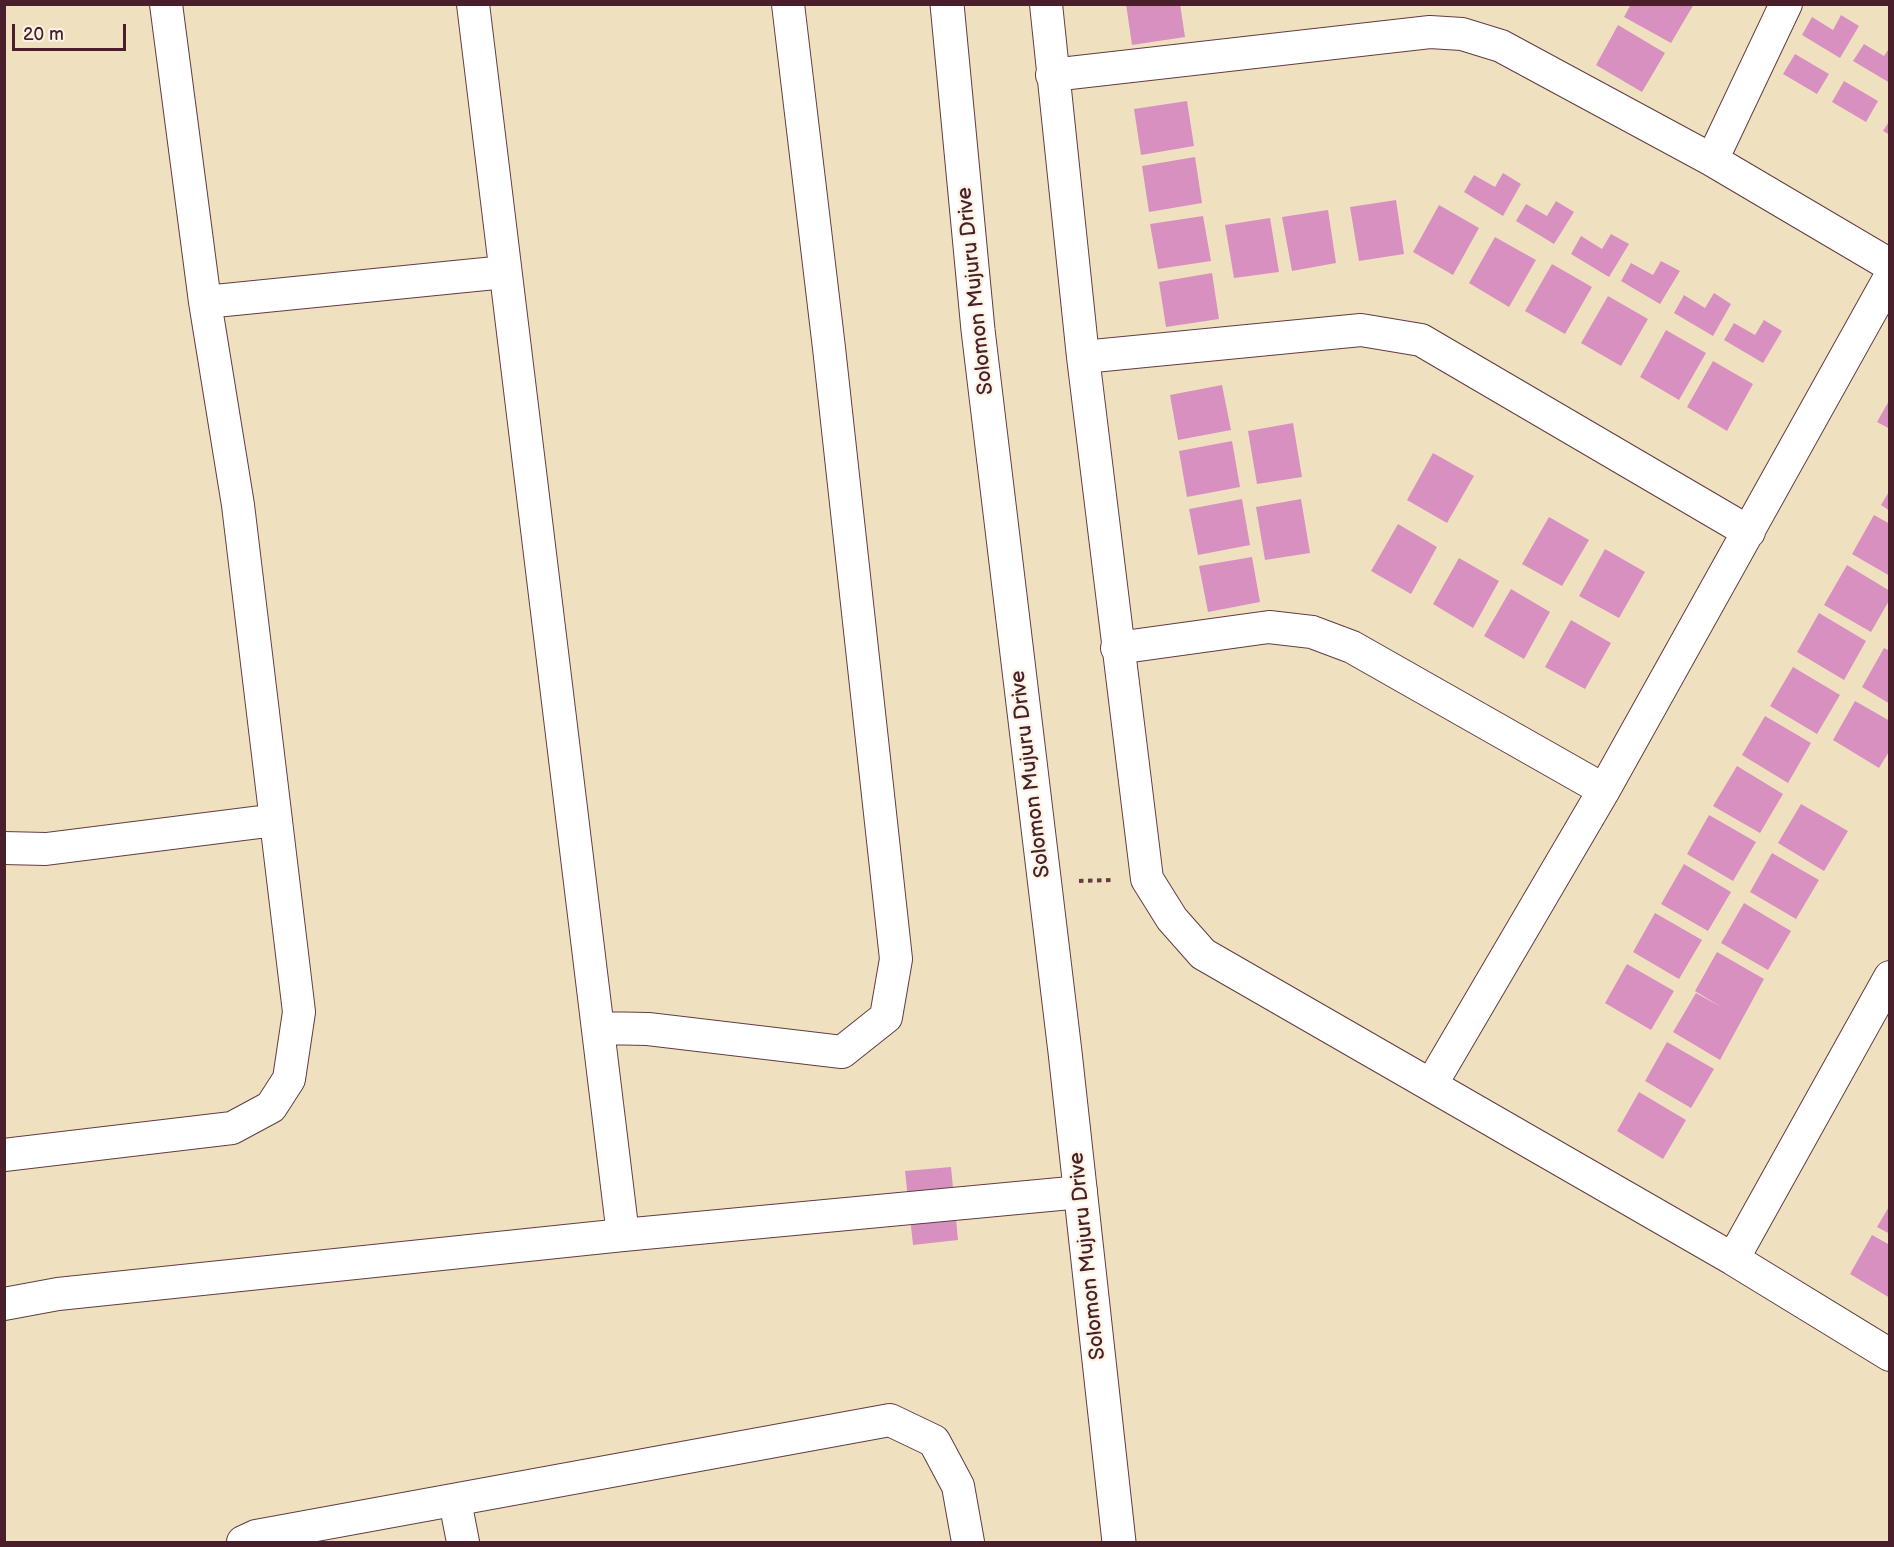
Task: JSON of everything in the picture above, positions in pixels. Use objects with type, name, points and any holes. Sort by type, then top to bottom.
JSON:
[{"type":"street","points":[[4,1155],[232,1128],[271,1107],[289,1079],[299,1012],[238,505],[205,302],[166,4]]},
{"type":"street","points":[[473,4],[623,1235]]},
{"type":"street","points":[[599,1028],[648,1029],[842,1052],[886,1017],[896,959],[830,359],[788,4]]},
{"type":"street","name":"Solomon Mujuru Drive","points":[[947,4],[978,330],[1081,1192],[1119,1542]]},
{"type":"street","points":[[1046,4],[1083,357],[1147,879],[1172,919],[1203,954],[1733,1259],[1890,1355]]},
{"type":"street","points":[[1712,160],[1786,4]]},
{"type":"street","points":[[1052,75],[1430,32],[1462,34],[1501,46],[1712,160],[1890,265]]},
{"type":"street","points":[[205,302],[505,272]]},
{"type":"street","points":[[1431,1085],[1604,790],[1890,277]]},
{"type":"street","points":[[1083,357],[1361,330],[1420,340],[1749,532]]},
{"type":"street","points":[[1118,648],[1269,627],[1312,632],[1352,647],[1604,790]]},
{"type":"street","points":[[4,848],[46,849],[276,820]]},
{"type":"street","points":[[1733,1259],[1890,977]]},
{"type":"street","points":[[4,1304],[58,1294],[623,1235],[1081,1192]]},
{"type":"street","points":[[243,1542],[256,1536],[890,1420],[934,1441],[957,1486],[968,1542]]},
{"type":"street","points":[[455,1501],[463,1542]]},
{"type":"path","points":[[1044,883],[1147,879]]},
{"type":"building","points":[[1126,4],[1180,4],[1185,37],[1132,45]]},
{"type":"building","points":[[1631,4],[1694,4],[1671,43],[1624,17]]},
{"type":"building","points":[[1841,15],[1859,26],[1840,58],[1802,35],[1812,17],[1833,30]]},
{"type":"building","points":[[1618,25],[1665,53],[1642,92],[1596,65]]},
{"type":"building","points":[[1864,44],[1884,56],[1890,47],[1890,83],[1853,61]]},
{"type":"building","points":[[1795,54],[1829,74],[1817,94],[1783,74]]},
{"type":"building","points":[[1844,81],[1878,101],[1866,122],[1832,102]]},
{"type":"building","points":[[1187,101],[1194,146],[1141,155],[1134,109]]},
{"type":"building","points":[[1890,120],[1890,135],[1883,131]]},
{"type":"building","points":[[1195,157],[1202,203],[1149,212],[1142,166]]},
{"type":"building","points":[[1503,173],[1521,184],[1503,216],[1464,192],[1474,175],[1495,187]]},
{"type":"building","points":[[1396,200],[1404,254],[1359,261],[1350,207]]},
{"type":"building","points":[[1556,201],[1574,212],[1554,244],[1516,221],[1526,204],[1547,216]]},
{"type":"building","points":[[1439,205],[1479,228],[1453,275],[1413,252]]},
{"type":"building","points":[[1328,210],[1336,263],[1292,271],[1282,217]]},
{"type":"building","points":[[1203,216],[1211,261],[1158,269],[1150,224]]},
{"type":"building","points":[[1270,218],[1279,272],[1234,278],[1225,225]]},
{"type":"building","points":[[1611,234],[1629,244],[1609,277],[1571,254],[1581,236],[1602,249]]},
{"type":"building","points":[[1495,237],[1536,260],[1509,307],[1469,283]]},
{"type":"building","points":[[1661,261],[1680,271],[1660,304],[1621,281],[1631,263],[1653,275]]},
{"type":"building","points":[[1552,264],[1592,287],[1565,334],[1525,311]]},
{"type":"building","points":[[1212,273],[1219,319],[1166,327],[1159,282]]},
{"type":"building","points":[[1714,293],[1731,304],[1713,336],[1674,313],[1684,295],[1705,308]]},
{"type":"building","points":[[1608,296],[1648,319],[1621,366],[1581,343]]},
{"type":"building","points":[[1764,320],[1782,331],[1763,363],[1724,340],[1734,323],[1755,335]]},
{"type":"building","points":[[1666,330],[1706,353],[1679,400],[1640,377]]},
{"type":"building","points":[[1713,361],[1753,384],[1727,431],[1687,407]]},
{"type":"building","points":[[1222,385],[1231,430],[1178,440],[1170,395]]},
{"type":"building","points":[[1890,399],[1890,429],[1877,422]]},
{"type":"building","points":[[1293,423],[1302,477],[1257,484],[1248,431]]},
{"type":"building","points":[[1232,441],[1240,487],[1187,497],[1179,451]]},
{"type":"building","points":[[1433,453],[1474,476],[1447,523],[1407,500]]},
{"type":"building","points":[[1890,490],[1890,511],[1881,505]]},
{"type":"building","points":[[1242,499],[1250,545],[1198,555],[1189,509]]},
{"type":"building","points":[[1301,499],[1310,553],[1265,560],[1256,507]]},
{"type":"building","points":[[1874,515],[1890,524],[1890,576],[1852,554]]},
{"type":"building","points":[[1549,517],[1589,540],[1562,586],[1522,564]]},
{"type":"building","points":[[1398,524],[1437,547],[1411,594],[1371,571]]},
{"type":"building","points":[[1605,549],[1645,572],[1619,618],[1579,596]]},
{"type":"building","points":[[1252,557],[1260,602],[1208,612],[1199,566]]},
{"type":"building","points":[[1459,558],[1499,581],[1473,628],[1433,604]]},
{"type":"building","points":[[1847,565],[1890,591],[1890,599],[1871,632],[1824,605]]},
{"type":"building","points":[[1511,589],[1550,612],[1524,659],[1484,636]]},
{"type":"building","points":[[1819,613],[1866,641],[1844,680],[1797,652]]},
{"type":"building","points":[[1571,620],[1611,643],[1585,689],[1545,667]]},
{"type":"building","points":[[1884,648],[1890,651],[1890,704],[1862,687]]},
{"type":"building","points":[[1793,667],[1840,695],[1817,734],[1770,706]]},
{"type":"building","points":[[1855,701],[1890,721],[1890,750],[1879,768],[1833,740]]},
{"type":"building","points":[[1765,716],[1811,743],[1788,783],[1742,755]]},
{"type":"building","points":[[1737,766],[1783,794],[1760,833],[1713,806]]},
{"type":"building","points":[[1801,804],[1848,831],[1824,871],[1778,843]]},
{"type":"building","points":[[1709,815],[1756,842],[1733,881],[1687,854]]},
{"type":"building","points":[[1772,853],[1819,880],[1796,919],[1750,892]]},
{"type":"building","points":[[1684,864],[1731,892],[1708,931],[1661,904]]},
{"type":"building","points":[[1744,903],[1791,931],[1768,970],[1721,943]]},
{"type":"building","points":[[1655,913],[1702,940],[1679,979],[1633,952]]},
{"type":"building","points":[[1717,952],[1764,979],[1720,1060],[1673,1032],[1696,993],[1723,1008],[1695,991]]},
{"type":"building","points":[[1627,964],[1674,991],[1651,1030],[1605,1003]]},
{"type":"building","points":[[1667,1042],[1714,1069],[1691,1108],[1645,1081]]},
{"type":"building","points":[[1639,1092],[1686,1120],[1663,1159],[1617,1131]]},
{"type":"building","points":[[951,1167],[958,1240],[913,1245],[905,1171]]},
{"type":"building","points":[[1890,1205],[1890,1234],[1877,1227]]},
{"type":"building","points":[[1872,1235],[1890,1245],[1890,1298],[1850,1274]]}]
